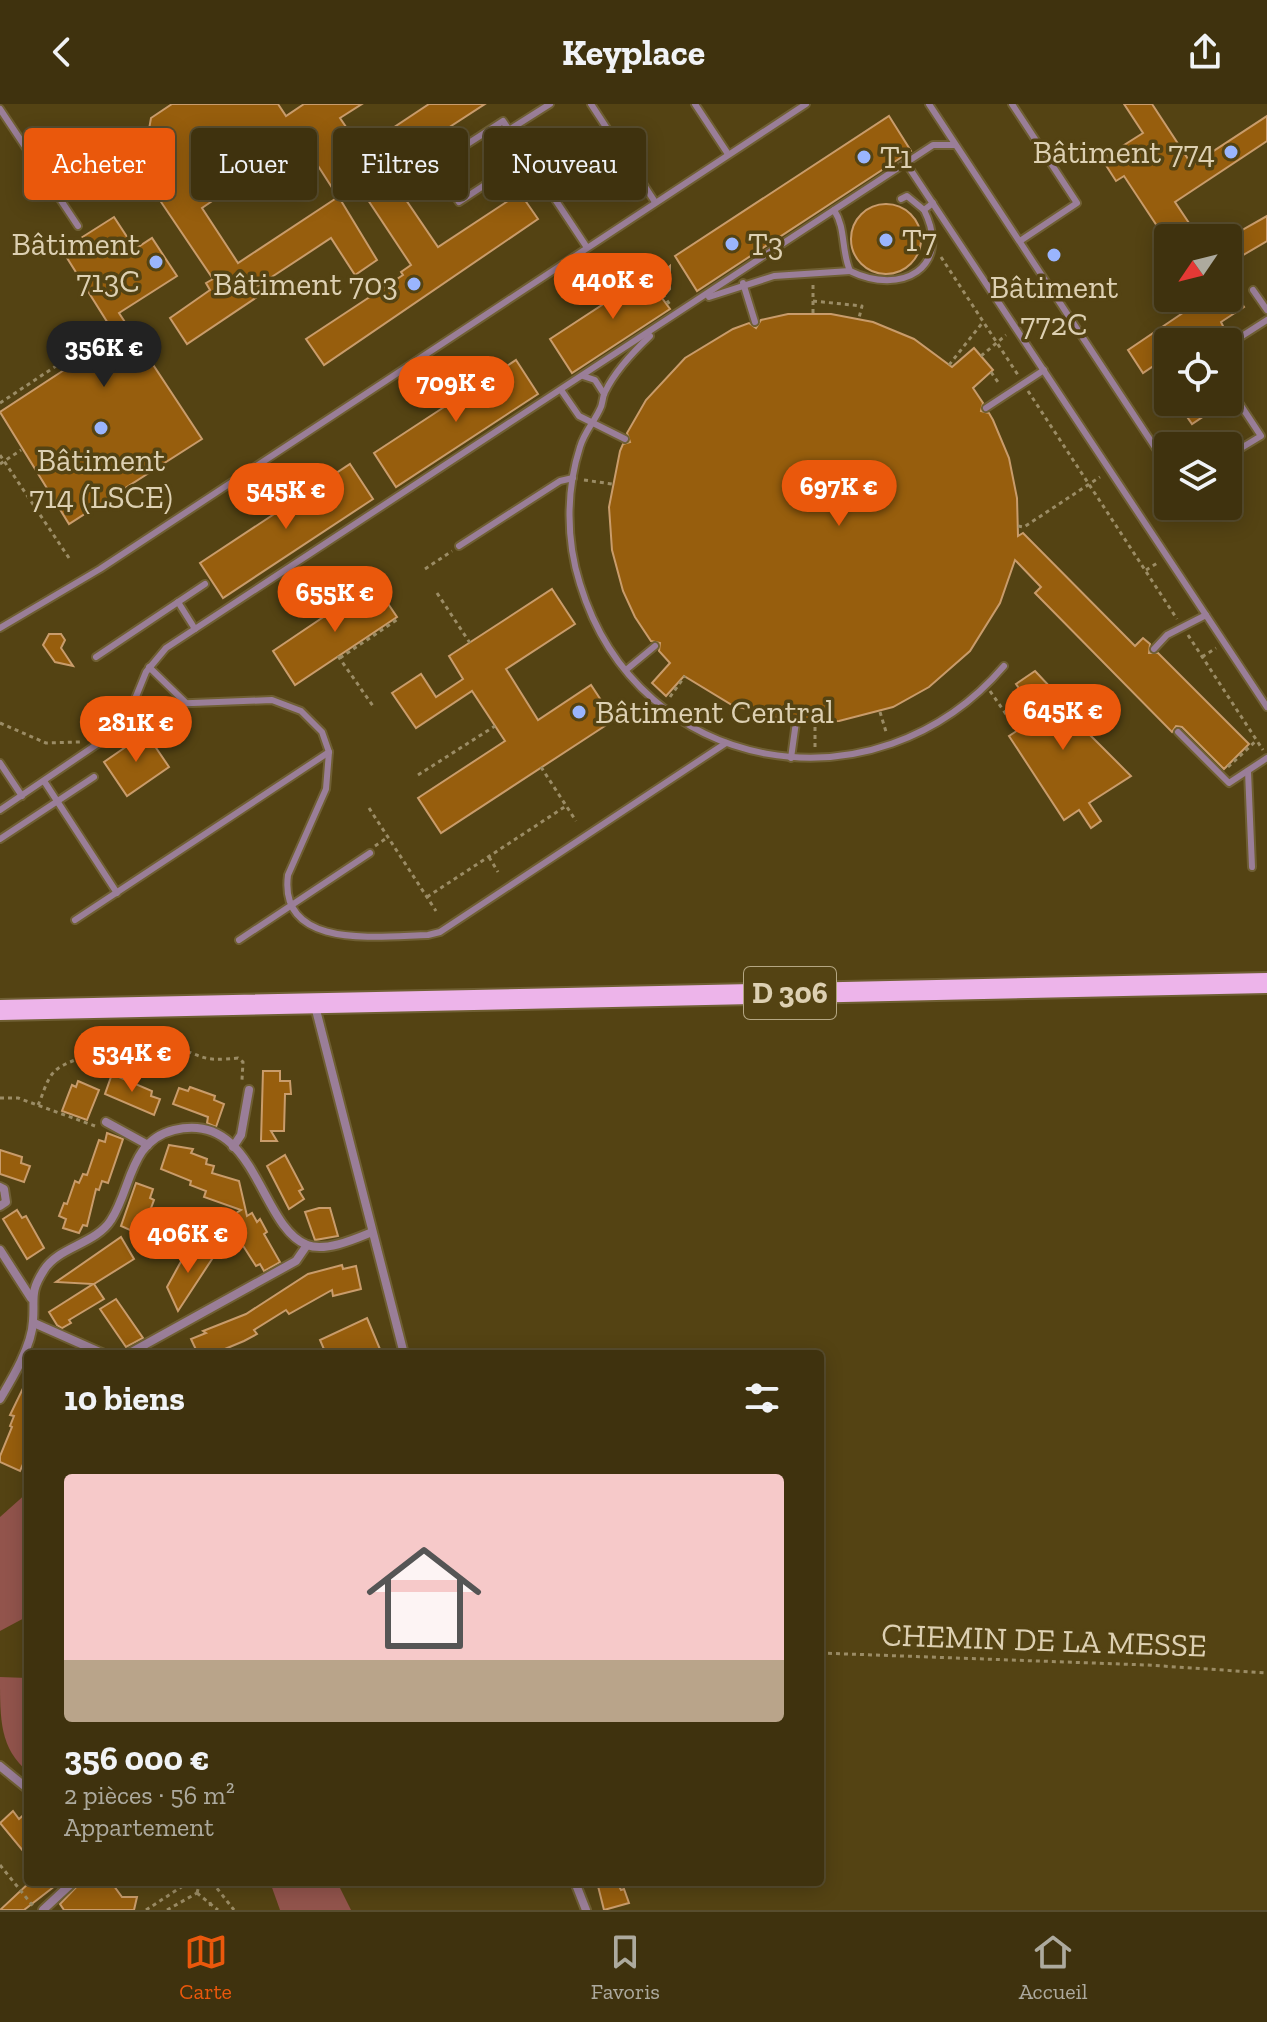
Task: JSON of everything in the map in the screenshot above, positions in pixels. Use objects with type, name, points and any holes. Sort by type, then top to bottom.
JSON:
[{"type":"main road","name":"D 306","points":[[0,1010],[28,1007],[1267,983]]},
{"type":"main road","name":"D 306","points":[[0,1002],[28,1007]]},
{"type":"street","points":[[314,1003],[403,1350]]},
{"type":"street","points":[[233,1147],[241,1135],[249,1090]]},
{"type":"street","points":[[106,1122],[148,1145]]},
{"type":"street","points":[[31,1298],[45,1267],[105,1228],[113,1217],[135,1161],[148,1145],[160,1135],[177,1129],[199,1129],[233,1147],[255,1173],[293,1235],[307,1245],[330,1245],[372,1232]]},
{"type":"street","points":[[0,1187],[4,1189],[6,1202],[0,1206]]},
{"type":"street","points":[[135,1350],[296,1261],[307,1245]]},
{"type":"street","points":[[0,1250],[31,1298],[34,1323],[0,1399]]},
{"type":"street","points":[[34,1323],[95,1350]]},
{"type":"street","points":[[0,1766],[24,1786]]},
{"type":"street","points":[[43,1910],[69,1886]]},
{"type":"street","points":[[577,1886],[586,1910]]},
{"type":"lane","points":[[512,128],[550,104]]},
{"type":"lane","points":[[591,104],[655,202]]},
{"type":"lane","points":[[695,104],[728,154]]},
{"type":"lane","points":[[0,628],[100,569],[586,246],[806,104]]},
{"type":"lane","points":[[929,104],[1154,446]]},
{"type":"lane","points":[[1012,104],[1077,203],[1020,241]]},
{"type":"lane","points":[[0,109],[78,226]]},
{"type":"lane","points":[[492,128],[503,121],[508,128]]},
{"type":"lane","points":[[484,133],[435,165],[459,202],[484,185]]},
{"type":"lane","points":[[124,726],[149,667],[166,648],[933,145],[955,145]]},
{"type":"lane","points":[[906,163],[1267,707]]},
{"type":"lane","points":[[901,199],[907,196],[917,200],[924,210],[933,240],[925,262],[916,272],[891,283],[850,271],[840,275],[813,273],[743,283],[677,315],[629,356],[604,394],[581,443],[573,478],[570,532],[577,575],[599,632],[626,670],[663,707],[697,730],[726,743],[791,758],[851,756],[890,746],[939,723],[987,685],[1004,666]]},
{"type":"lane","points":[[556,200],[586,246]]},
{"type":"lane","points":[[924,210],[933,203]]},
{"type":"lane","points":[[834,210],[842,221],[841,242],[850,271]]},
{"type":"lane","points":[[743,283],[755,322]]},
{"type":"lane","points":[[1253,290],[1267,310]]},
{"type":"lane","points":[[1242,336],[1267,320]]},
{"type":"lane","points":[[986,408],[1044,370]]},
{"type":"lane","points":[[583,376],[595,380],[604,394]]},
{"type":"lane","points":[[561,390],[579,416],[625,439]]},
{"type":"lane","points":[[1242,407],[1261,436],[1242,448]]},
{"type":"lane","points":[[459,546],[560,481],[573,478]]},
{"type":"lane","points":[[96,657],[205,584]]},
{"type":"lane","points":[[178,602],[195,629]]},
{"type":"lane","points":[[1154,649],[1167,635],[1206,615]]},
{"type":"lane","points":[[626,670],[655,646]]},
{"type":"lane","points":[[149,667],[185,702]]},
{"type":"lane","points":[[0,810],[124,726],[167,704],[272,700],[301,711],[322,732],[329,752],[326,789],[290,864],[286,886],[293,905],[310,926],[340,936],[435,935],[726,743]]},
{"type":"lane","points":[[791,758],[796,722]]},
{"type":"lane","points":[[1178,732],[1229,783],[1267,757]]},
{"type":"lane","points":[[75,920],[329,752]]},
{"type":"lane","points":[[0,763],[22,796]]},
{"type":"lane","points":[[1248,771],[1252,867]]},
{"type":"lane","points":[[0,839],[94,777]]},
{"type":"lane","points":[[44,781],[117,893]]},
{"type":"lane","points":[[239,940],[369,852]]},
{"type":"path","points":[[940,255],[1267,757]]},
{"type":"path","points":[[640,261],[677,315]]},
{"type":"path","points":[[813,273],[813,313]]},
{"type":"path","points":[[813,301],[862,306],[859,318]]},
{"type":"path","points":[[949,365],[983,322]]},
{"type":"path","points":[[981,356],[1016,328]]},
{"type":"path","points":[[0,403],[94,341]]},
{"type":"path","points":[[967,343],[972,350]]},
{"type":"path","points":[[991,372],[1007,395]]},
{"type":"path","points":[[2,462],[21,450]]},
{"type":"path","points":[[0,455],[71,561]]},
{"type":"path","points":[[1018,526],[1024,527],[1110,470]]},
{"type":"path","points":[[573,478],[612,484]]},
{"type":"path","points":[[425,569],[459,546]]},
{"type":"path","points":[[1146,570],[1168,557]]},
{"type":"path","points":[[296,562],[330,611],[372,581]]},
{"type":"path","points":[[437,593],[470,643]]},
{"type":"path","points":[[373,706],[339,657],[398,619]]},
{"type":"path","points":[[1202,657],[1225,643]]},
{"type":"path","points":[[663,707],[685,676]]},
{"type":"path","points":[[987,685],[1017,730]]},
{"type":"path","points":[[880,712],[890,746]]},
{"type":"path","points":[[815,722],[815,759]]},
{"type":"path","points":[[0,723],[46,743],[82,742]]},
{"type":"path","points":[[418,775],[495,726]]},
{"type":"path","points":[[1220,775],[1257,740]]},
{"type":"path","points":[[541,767],[576,821]]},
{"type":"path","points":[[427,897],[566,806]]},
{"type":"path","points":[[369,808],[436,911]]},
{"type":"path","points":[[369,852],[388,837]]},
{"type":"path","points":[[489,857],[498,872]]},
{"type":"path","points":[[38,1105],[51,1075],[64,1063],[117,1050],[147,1047],[172,1047],[210,1061],[238,1058],[244,1066],[241,1088],[249,1090]]},
{"type":"path","points":[[0,1098],[38,1105],[97,1126],[106,1122]]},
{"type":"path","name":"CHEMIN DE LA MESSE","points":[[824,1653],[1147,1665],[1267,1673]]},
{"type":"path","points":[[0,1865],[36,1910]]},
{"type":"path","points":[[146,1910],[183,1886]]},
{"type":"path","points":[[167,1910],[197,1893],[199,1886]]},
{"type":"path","points":[[215,1886],[234,1910]]},
{"type":"path","points":[[197,1893],[218,1910]]},
{"type":"path","points":[[210,1902],[211,1910]]},
{"type":"shaded area","points":[[24,1496],[24,1618],[0,1631],[0,1517]]},
{"type":"shaded area","points":[[0,1677],[24,1678],[24,1768],[7,1743],[0,1707]]},
{"type":"shaded area","points":[[271,1886],[339,1886],[351,1910],[280,1910]]},
{"type":"building","points":[[172,104],[278,104],[286,116],[304,104],[362,104],[340,118],[347,128],[333,128],[333,189],[317,164],[317,128],[191,128],[191,200],[214,200],[202,208],[238,263],[333,200],[341,200],[377,260],[355,275],[331,238],[255,288],[260,295],[187,344],[170,318],[210,290],[206,283],[213,279],[160,200],[175,200],[175,128],[149,128],[151,118]]},
{"type":"building","points":[[429,104],[485,104],[448,128],[393,128]]},
{"type":"building","points":[[1124,104],[1152,104],[1192,165],[1267,116],[1267,141],[1175,202],[1190,224],[1156,224],[1124,176],[1116,181],[1102,159],[1143,133]]},
{"type":"building","points":[[889,116],[911,151],[697,291],[675,256]]},
{"type":"building","points":[[368,200],[406,200],[438,247],[509,200],[525,200],[538,219],[324,365],[306,339],[403,275],[401,272],[411,265]]},
{"type":"building","name":"T7","points":[[893,204],[915,219],[921,239],[919,253],[911,264],[900,272],[879,274],[861,264],[853,253],[851,232],[861,214],[872,206]]},
{"type":"building","points":[[1267,216],[1267,241],[1242,256],[1242,230]]},
{"type":"building","name":"Bâtiment 714 (LSCE)","points":[[114,217],[135,249],[152,238],[177,276],[119,313],[202,439],[69,524],[0,412],[116,336],[62,250]]},
{"type":"building","points":[[670,266],[670,289],[662,298],[670,309],[572,373],[550,339],[648,275],[652,281]]},
{"type":"building","points":[[1184,312],[1236,312],[1221,322],[1224,328],[1161,328]]},
{"type":"building","points":[[788,314],[831,314],[873,322],[914,339],[952,367],[974,348],[993,370],[973,388],[983,403],[981,411],[989,413],[1009,458],[1017,498],[1018,536],[1023,533],[1135,646],[1143,638],[1150,644],[1149,653],[1158,653],[1249,744],[1224,769],[1182,727],[1176,726],[1172,732],[1035,593],[1041,587],[1015,560],[1000,603],[970,651],[929,687],[893,707],[839,721],[802,722],[796,716],[785,720],[732,705],[684,676],[666,696],[652,683],[670,663],[659,651],[660,643],[651,641],[635,617],[623,591],[612,550],[609,507],[620,451],[623,444],[630,442],[627,433],[646,400],[685,358],[733,329],[749,323],[756,328],[761,320]]},
{"type":"building","points":[[1154,332],[1154,366],[1143,373],[1128,350]]},
{"type":"building","points":[[516,360],[538,394],[396,487],[374,453]]},
{"type":"building","points":[[1187,416],[1204,416],[1192,424]]},
{"type":"building","points":[[350,464],[373,499],[223,598],[200,563]]},
{"type":"building","points":[[374,583],[397,617],[295,685],[273,651]]},
{"type":"building","name":"Bâtiment Central","points":[[552,589],[575,624],[506,669],[538,720],[591,685],[614,720],[441,833],[418,798],[505,741],[472,691],[416,728],[392,693],[421,674],[436,697],[463,679],[449,656]]},
{"type":"building","points":[[49,634],[61,634],[65,640],[61,648],[73,666],[55,662],[43,645]]},
{"type":"building","points":[[1035,671],[1070,708],[1066,711],[1131,776],[1089,803],[1101,821],[1091,828],[1079,810],[1064,820],[1009,736],[1026,725],[1012,705],[1025,697],[1016,684]]},
{"type":"building","points":[[146,733],[169,767],[127,796],[104,762]]},
{"type":"building","points":[[263,1071],[280,1071],[280,1081],[290,1081],[291,1094],[285,1094],[284,1131],[271,1131],[277,1141],[261,1141]]},
{"type":"building","points":[[112,1074],[152,1091],[151,1096],[160,1099],[154,1115],[105,1094]]},
{"type":"building","points":[[78,1081],[99,1090],[87,1120],[62,1111],[72,1085],[76,1087]]},
{"type":"building","points":[[190,1087],[215,1096],[214,1100],[224,1104],[216,1127],[207,1123],[208,1117],[173,1104],[179,1088],[188,1091]]},
{"type":"building","points":[[107,1133],[123,1139],[108,1183],[102,1181],[99,1190],[96,1189],[87,1226],[83,1225],[79,1233],[63,1228],[66,1219],[59,1216],[64,1203],[67,1204],[75,1181],[79,1183],[83,1174],[87,1175],[99,1140],[105,1142]]},
{"type":"building","points":[[169,1145],[193,1149],[191,1153],[207,1159],[206,1164],[214,1166],[212,1173],[239,1181],[247,1216],[252,1213],[257,1222],[260,1219],[267,1232],[264,1234],[280,1262],[264,1271],[260,1264],[256,1266],[226,1219],[241,1210],[204,1197],[206,1191],[190,1185],[191,1181],[161,1169]]},
{"type":"building","points":[[0,1150],[22,1157],[21,1163],[30,1166],[24,1182],[0,1174]]},
{"type":"building","points":[[285,1155],[303,1189],[299,1191],[304,1199],[289,1209],[267,1166]]},
{"type":"building","points":[[136,1183],[153,1189],[150,1198],[154,1200],[141,1235],[121,1226]]},
{"type":"building","points":[[330,1208],[338,1236],[315,1240],[305,1212]]},
{"type":"building","points":[[17,1210],[22,1218],[26,1216],[44,1248],[27,1259],[3,1219]]},
{"type":"building","points":[[121,1237],[134,1259],[94,1284],[104,1299],[69,1320],[71,1323],[62,1328],[57,1325],[49,1312],[93,1284],[56,1282]]},
{"type":"building","points":[[200,1247],[214,1256],[178,1311],[167,1287],[184,1256],[191,1252],[195,1255]]},
{"type":"building","points":[[342,1265],[343,1269],[356,1266],[361,1289],[333,1296],[332,1290],[289,1314],[286,1310],[254,1330],[257,1334],[223,1350],[196,1350],[191,1339],[246,1314],[308,1274]]},
{"type":"building","points":[[116,1299],[143,1338],[126,1347],[100,1309]]},
{"type":"building","points":[[367,1318],[380,1350],[324,1350],[320,1340]]},
{"type":"building","points":[[24,1386],[24,1462],[20,1471],[0,1462],[12,1427],[14,1416],[10,1415]]},
{"type":"building","points":[[13,1811],[19,1819],[24,1815],[24,1852],[0,1823]]},
{"type":"building","points":[[26,1886],[55,1886],[24,1910],[0,1910]]},
{"type":"building","points":[[77,1886],[114,1886],[122,1897],[137,1897],[134,1910],[64,1910],[60,1904]]},
{"type":"building","points":[[598,1886],[619,1886],[621,1890],[624,1889],[629,1903],[604,1910]]},
{"type":"place","name":"Bâtiment 774","points":[[1231,152]]},
{"type":"place","name":"T1","points":[[864,157]]},
{"type":"place","name":"T7","points":[[886,240]]},
{"type":"place","name":"T3","points":[[732,244]]},
{"type":"place","name":"Bâtiment 772C","points":[[1054,255]]},
{"type":"place","name":"Bâtiment 713C","points":[[156,262]]},
{"type":"place","name":"Bâtiment 703","points":[[414,284]]},
{"type":"place","name":"Bâtiment 714 (LSCE)","points":[[101,428]]},
{"type":"place","name":"Bâtiment Central","points":[[579,712]]}]
